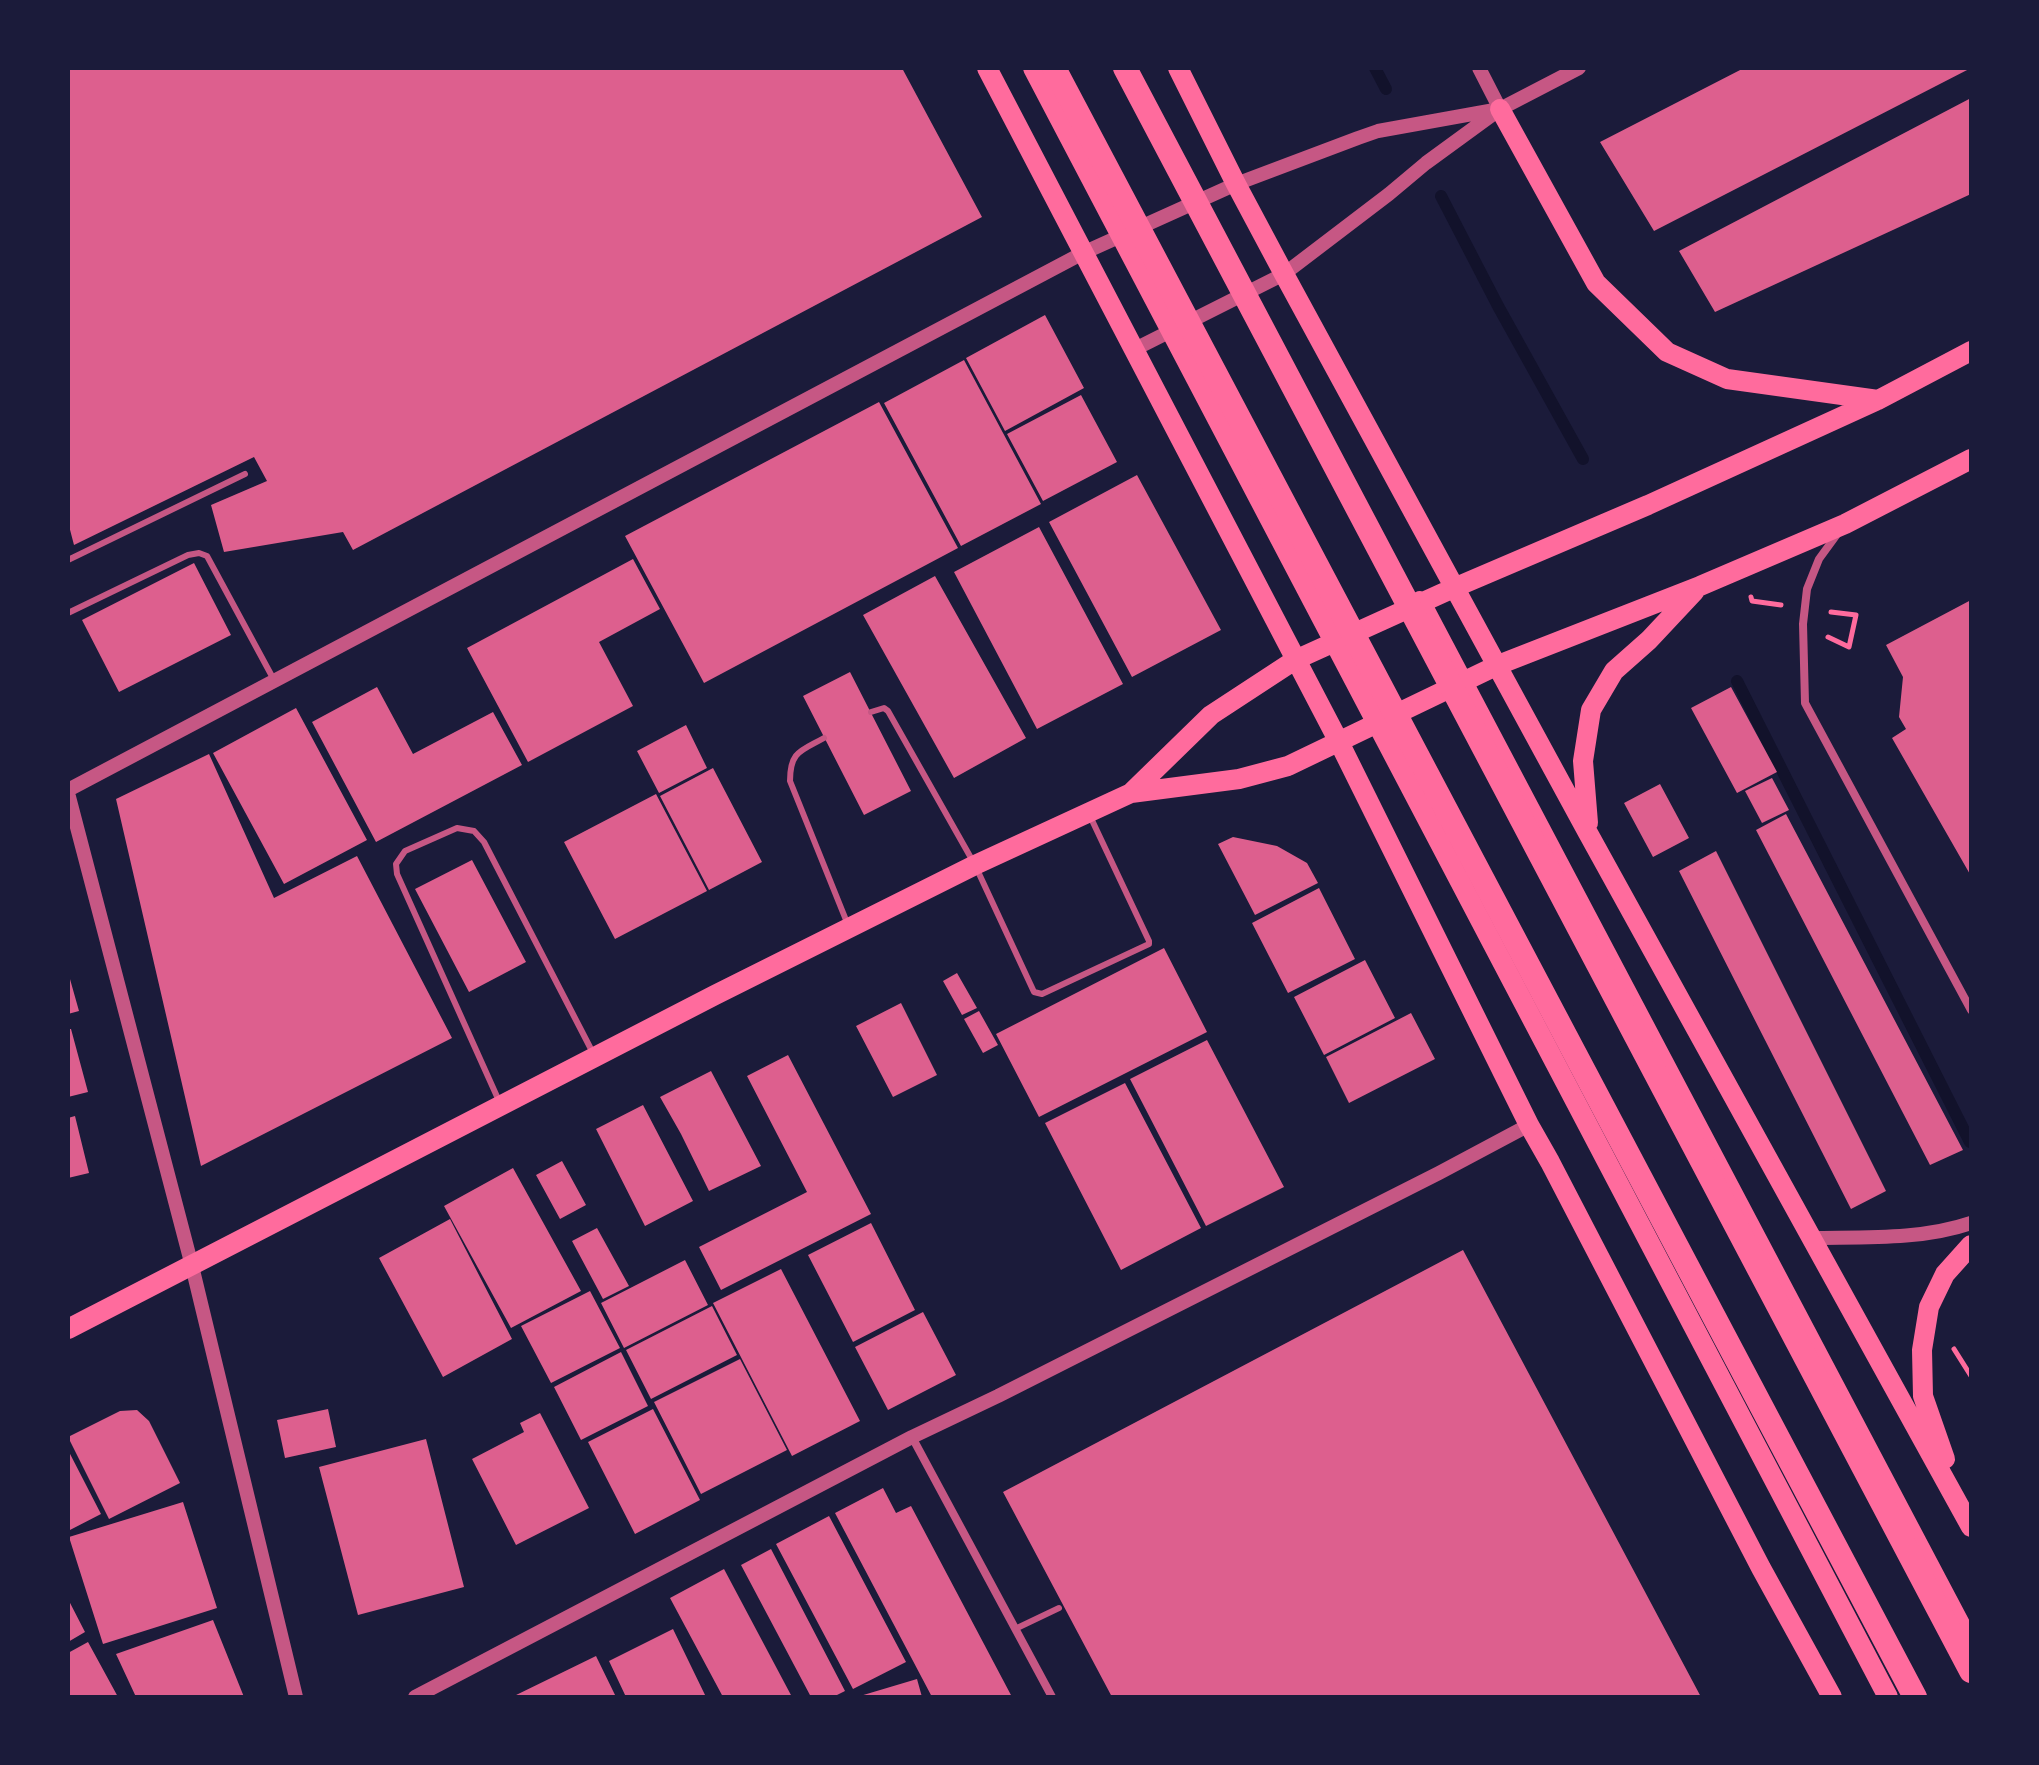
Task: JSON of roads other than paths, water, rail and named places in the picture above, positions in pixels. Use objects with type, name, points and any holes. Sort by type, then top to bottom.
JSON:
[{"type":"highway","points":[[1054,68],[1915,1697]]},
{"type":"highway","points":[[1125,68],[1971,1671]]},
{"type":"main road","points":[[987,68],[1339,742],[1529,1125],[1832,1697]]},
{"type":"main road","points":[[1033,68],[1888,1697]]},
{"type":"main road","points":[[1138,68],[1971,1645]]},
{"type":"main road","points":[[1178,68],[1284,274],[1968,1521]]},
{"type":"main road","points":[[1500,109],[1596,283],[1667,352],[1727,379],[1878,400]]},
{"type":"main road","points":[[1131,793],[1211,715],[1295,660],[1878,400],[1971,351]]},
{"type":"main road","points":[[68,1329],[849,927],[1089,812],[1131,793],[1239,779],[1288,766],[1498,665],[1700,586],[1845,524],[1971,459]]},
{"type":"main road","points":[[1588,833],[1583,761],[1591,710],[1614,671],[1649,640],[1700,586]]},
{"type":"main road","points":[[1968,1521],[1923,1396],[1922,1350],[1929,1307],[1945,1274],[1971,1245]]},
{"type":"street","points":[[1479,68],[1500,109]]},
{"type":"street","points":[[1133,350],[1284,274],[1500,109],[1579,68]]},
{"type":"street","points":[[296,1697],[192,1266],[68,791],[1083,253],[1236,184],[1378,131],[1500,109]]},
{"type":"street","points":[[1845,524],[1819,559],[1807,589],[1803,624],[1805,703],[1971,1010]]},
{"type":"street","points":[[415,1697],[912,1437],[1529,1125]]},
{"type":"street","points":[[1812,1238],[1924,1234],[1949,1231],[1971,1223]]},
{"type":"street","points":[[912,1437],[1052,1697]]},
{"type":"lane","points":[[68,560],[245,474]]},
{"type":"lane","points":[[68,613],[188,555],[199,553],[207,556],[274,680]]},
{"type":"lane","points":[[871,712],[884,708],[888,711],[975,865],[1034,992],[1042,994],[1148,946],[1149,941],[1089,812]]},
{"type":"lane","points":[[824,738],[796,754],[790,765],[790,781],[849,927]]},
{"type":"lane","points":[[501,1106],[397,874],[396,864],[405,851],[457,828],[474,831],[484,842],[594,1057]]},
{"type":"lane","points":[[1015,1629],[1059,1608]]},
{"type":"waterway","points":[[1375,68],[1386,89]]},
{"type":"waterway","points":[[1441,196],[1583,459]]},
{"type":"waterway","points":[[1737,681],[1970,1142]]}]
